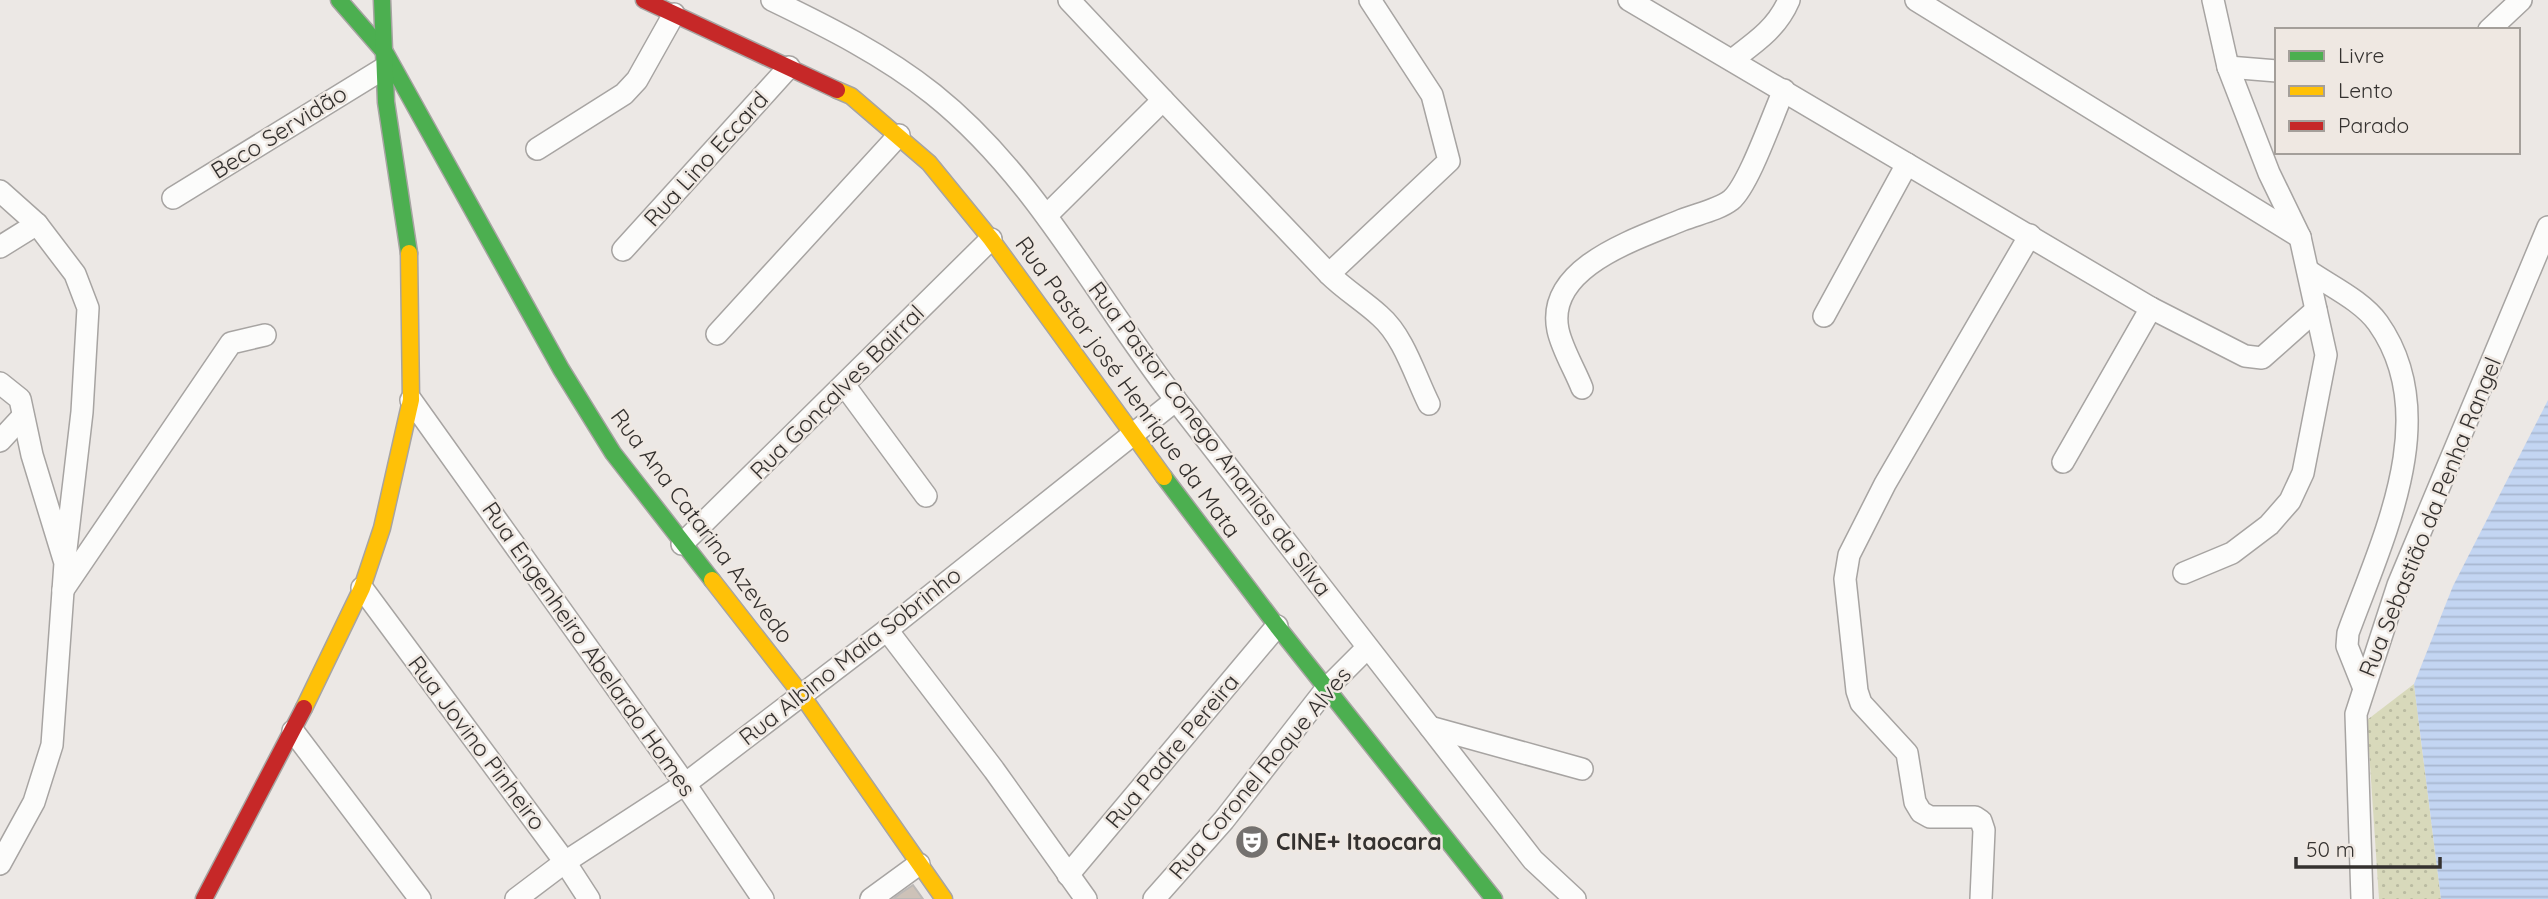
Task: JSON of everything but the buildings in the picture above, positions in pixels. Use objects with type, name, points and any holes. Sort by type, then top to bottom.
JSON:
[{"type":"street","points":[[339,0],[386,61]]},
{"type":"street","points":[[204,899],[293,731],[362,588],[382,528],[411,400],[410,269],[386,102],[382,0]]},
{"type":"street","name":"Rua Pastor josé Henrique da Mata","points":[[644,0],[850,96],[929,163],[991,239],[1133,436],[1277,626],[1494,899]]},
{"type":"street","name":"Rua Pastor Conego Ananias da Silva","points":[[772,0],[893,65],[934,95],[971,128],[1047,215],[1176,400],[1533,860],[1575,899]]},
{"type":"street","points":[[1069,0],[1329,274],[1353,298],[1381,317],[1396,335],[1429,404]]},
{"type":"street","points":[[1329,274],[1449,161],[1433,94],[1370,0]]},
{"type":"street","points":[[1629,0],[2151,308],[2253,358],[2262,358],[2272,351],[2316,310]]},
{"type":"street","points":[[1732,60],[1767,34],[1783,15],[1789,0]]},
{"type":"street","points":[[1916,0],[2300,237]]},
{"type":"street","points":[[2184,573],[2232,553],[2269,525],[2290,501],[2303,473],[2326,355],[2310,272],[2300,237],[2269,173],[2228,67],[2213,0]]},
{"type":"street","points":[[2491,28],[2521,0]]},
{"type":"street","points":[[537,149],[624,94],[636,80],[674,14]]},
{"type":"street","name":"Beco Servidão","points":[[173,198],[386,61]]},
{"type":"street","name":"Rua Ana Catarina Azevedo","points":[[386,61],[561,369],[613,453],[802,694],[944,899]]},
{"type":"street","name":"Rua Lino Eccard","points":[[623,250],[789,67]]},
{"type":"street","points":[[2228,67],[2275,71]]},
{"type":"street","points":[[1582,388],[1558,331],[1556,312],[1560,295],[1569,281],[1591,263],[1644,236],[1733,198],[1743,184],[1784,90]]},
{"type":"street","points":[[1047,215],[1163,100]]},
{"type":"street","points":[[717,334],[899,135]]},
{"type":"street","points":[[1824,316],[1907,164]]},
{"type":"street","points":[[0,191],[37,224],[75,274],[88,308],[82,412],[65,564],[52,745],[34,802],[0,864]]},
{"type":"street","points":[[0,247],[37,224]]},
{"type":"street","name":"Rua Sebastião da Penha Rangel","points":[[2362,899],[2356,714],[2363,686],[2398,585],[2548,227]]},
{"type":"street","points":[[1981,899],[1984,830],[1980,821],[1975,817],[1930,817],[1922,812],[1915,802],[1907,753],[1861,703],[1845,602],[1845,579],[1849,555],[1885,484],[2030,236]]},
{"type":"street","name":"Rua Gonçalves Bairral","points":[[682,544],[991,239]]},
{"type":"street","points":[[2310,272],[2359,304],[2376,321],[2389,342],[2401,377],[2406,445],[2400,490],[2348,633],[2347,646],[2363,686]]},
{"type":"street","points":[[2063,462],[2151,308]]},
{"type":"street","points":[[63,591],[231,343],[265,335]]},
{"type":"street","points":[[0,383],[20,399],[65,564]]},
{"type":"street","points":[[845,386],[926,496]]},
{"type":"street","name":"Rua Engenheiro Abelardo Homes","points":[[411,400],[685,784],[763,899]]},
{"type":"street","name":"Rua Albino Maia Sobrinho","points":[[516,899],[565,862],[685,784],[887,629],[1176,400]]},
{"type":"street","points":[[0,440],[23,416]]},
{"type":"street","name":"Rua Jovino Pinheiro","points":[[362,588],[565,862],[589,899]]},
{"type":"street","name":"Rua Padre Pereira","points":[[1068,875],[1277,626]]},
{"type":"street","points":[[887,629],[995,770],[1086,899]]},
{"type":"street","name":"Rua Coronel Roque Alves","points":[[1154,899],[1224,820],[1326,689],[1367,648]]},
{"type":"street","points":[[1430,727],[1582,769]]},
{"type":"street","points":[[293,731],[420,899]]},
{"type":"street","points":[[871,899],[919,864]]},
{"type":"green space","points":[[2414,684],[2441,899],[2379,899],[2367,720]]},
{"type":"water","points":[[2548,400],[2548,899],[2441,899],[2414,684],[2453,586]]},
{"type":"traffic: fast","points":[[339,0],[386,54],[561,369],[613,453],[712,580]]},
{"type":"traffic: fast","points":[[382,0],[386,102],[409,253]]},
{"type":"traffic: fast","points":[[1164,477],[1277,626],[1494,899]]},
{"type":"traffic: slow","points":[[837,90],[851,96],[929,163],[991,239],[1164,477]]},
{"type":"traffic: slow","points":[[304,708],[362,588],[382,528],[411,400],[409,253]]},
{"type":"traffic: slow","points":[[712,580],[801,694],[944,899]]},
{"type":"traffic: jam","points":[[644,0],[837,90]]},
{"type":"traffic: jam","points":[[204,899],[304,708]]},
{"type":"place","name":"CINE+ Itaocara","points":[[1252,842]]}]
